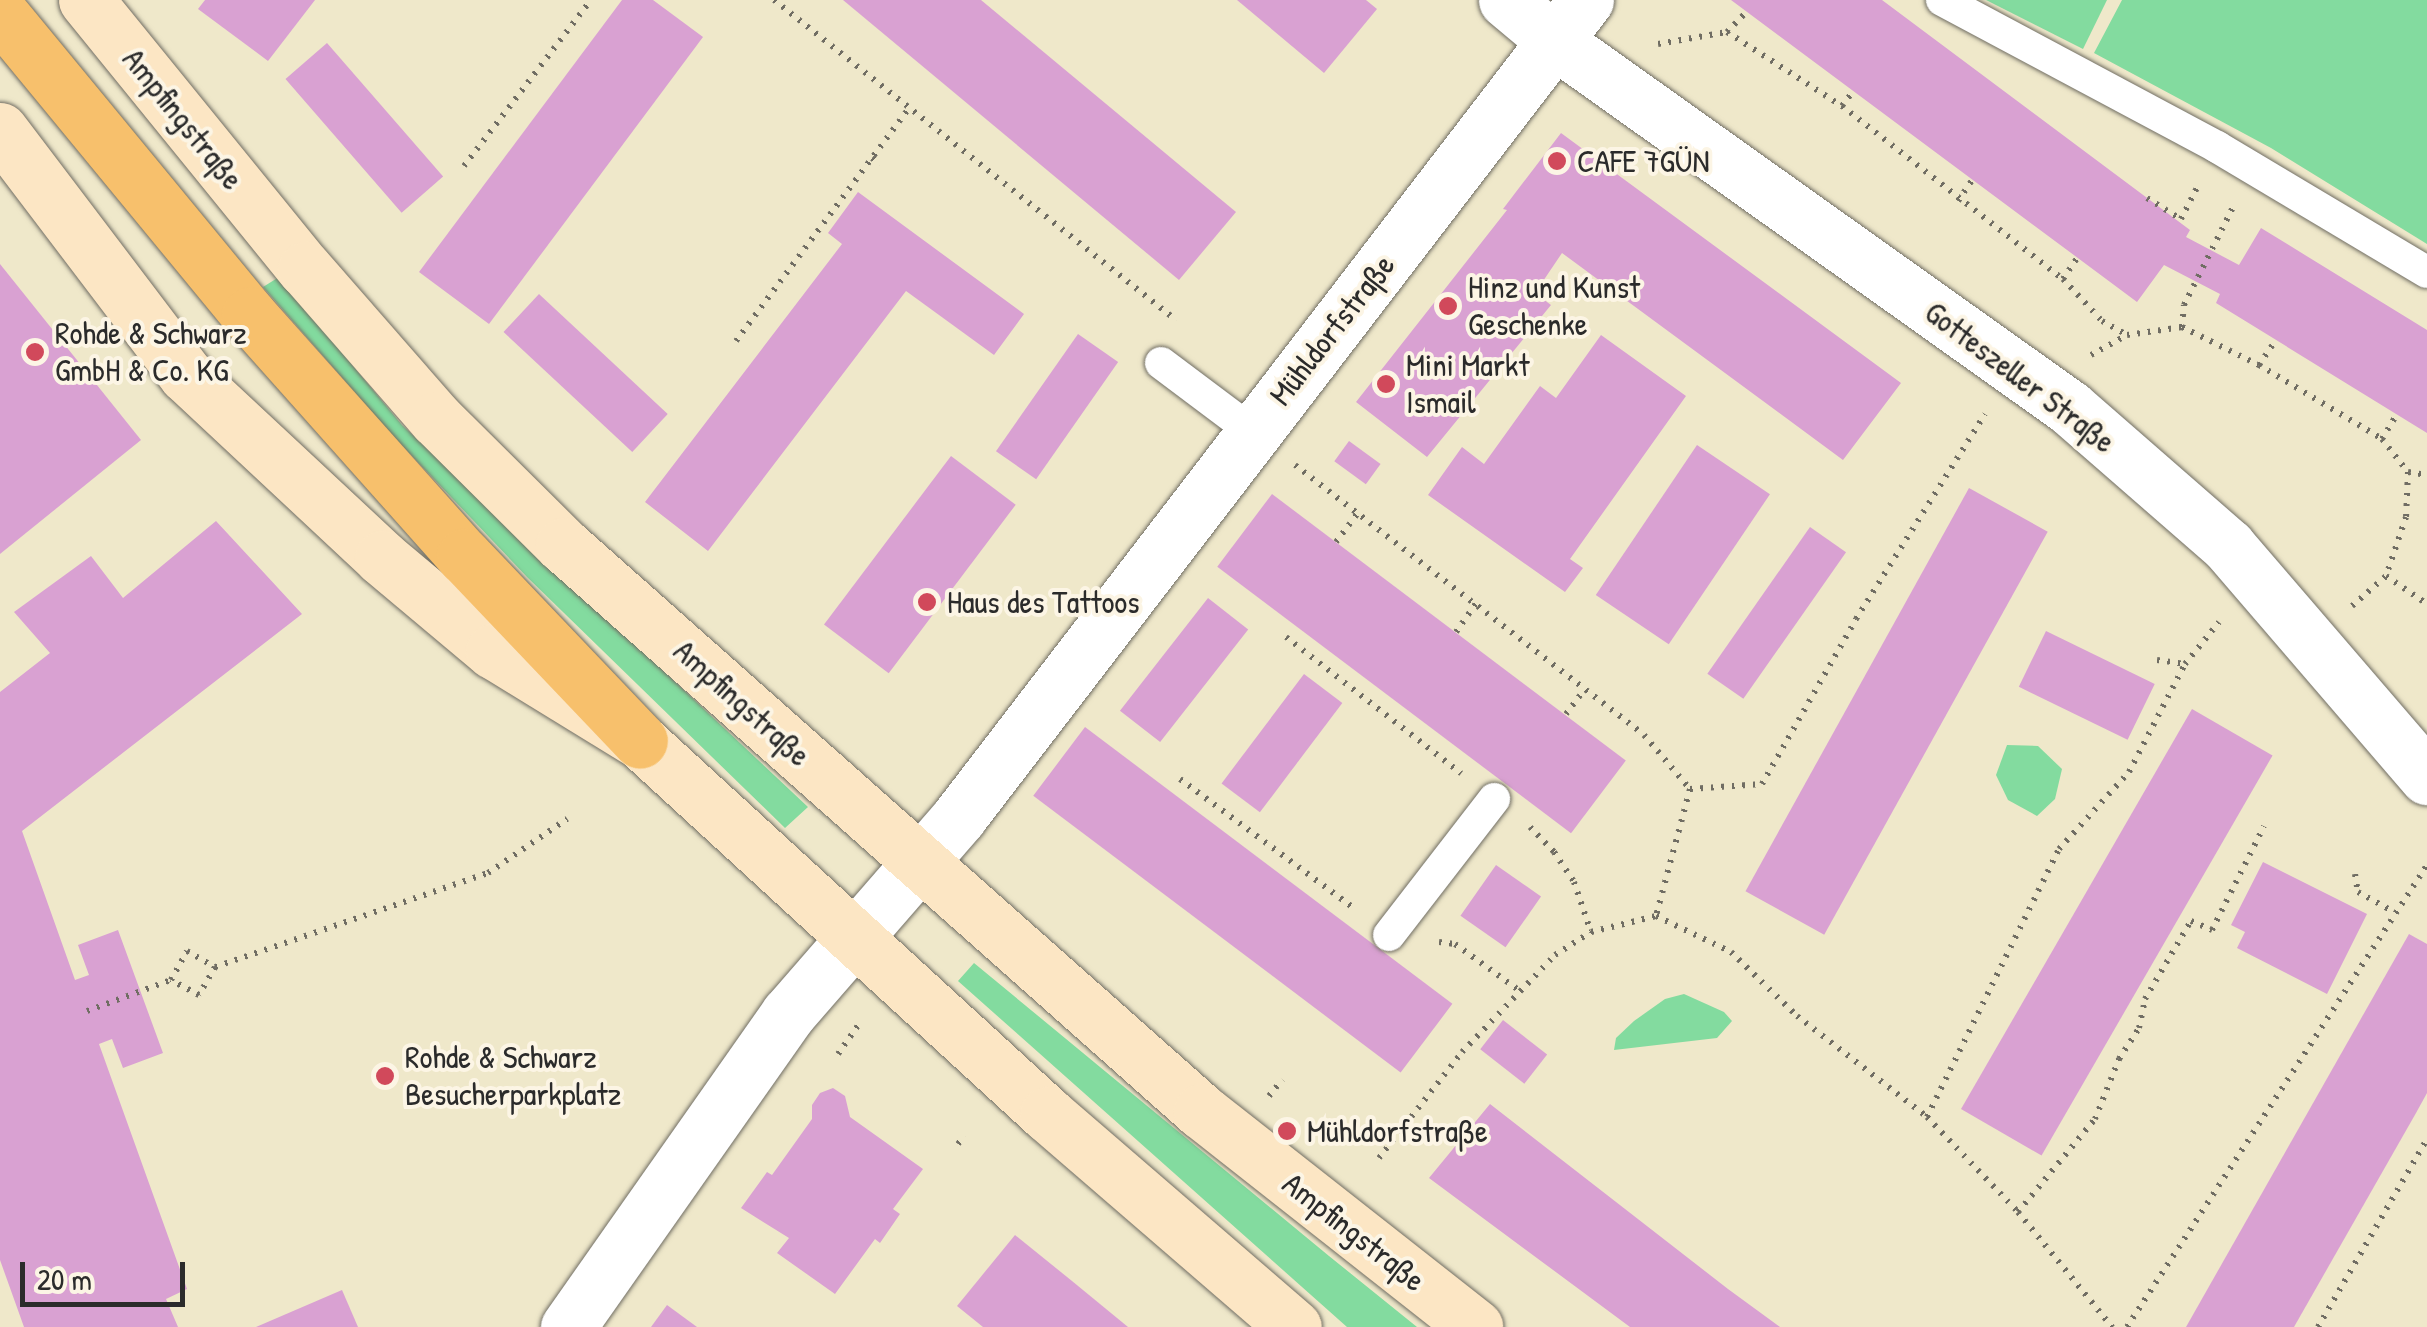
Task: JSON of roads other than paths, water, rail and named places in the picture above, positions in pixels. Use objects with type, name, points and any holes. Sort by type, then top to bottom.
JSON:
[{"type":"highway","points":[[0,13],[249,315],[464,556],[640,741]]},
{"type":"main road","name":"Ampfingstraße","points":[[86,0],[306,269],[436,419],[564,546],[1201,1111],[1475,1327]]},
{"type":"main road","points":[[0,130],[186,374],[382,558],[493,651],[640,741],[1047,1114],[1294,1327]]},
{"type":"street","name":"Gotteszeller Straße","points":[[1506,0],[1571,21],[2070,408],[2228,546],[2427,777]]},
{"type":"street","name":"Mühldorfstraße","points":[[568,1327],[788,1014],[970,803],[1571,21]]},
{"type":"lane","points":[[1942,0],[2217,147],[2427,272]]},
{"type":"lane","points":[[1162,364],[1253,432]]},
{"type":"lane","points":[[1389,934],[1494,799]]},
{"type":"place","name":"CAFE 7GÜN","points":[[1557,161]]},
{"type":"place","name":"Hinz und Kunst Geschenke","points":[[1448,306]]},
{"type":"place","name":"Rohde & Schwarz GmbH & Co. KG","points":[[35,352]]},
{"type":"place","name":"Mini Markt Ismail","points":[[1386,384]]},
{"type":"place","name":"Haus des Tattoos","points":[[927,602]]},
{"type":"place","name":"Rohde & Schwarz Besucherparkplatz","points":[[385,1076]]},
{"type":"place","name":"Mühldorfstraße","points":[[1287,1131]]}]
